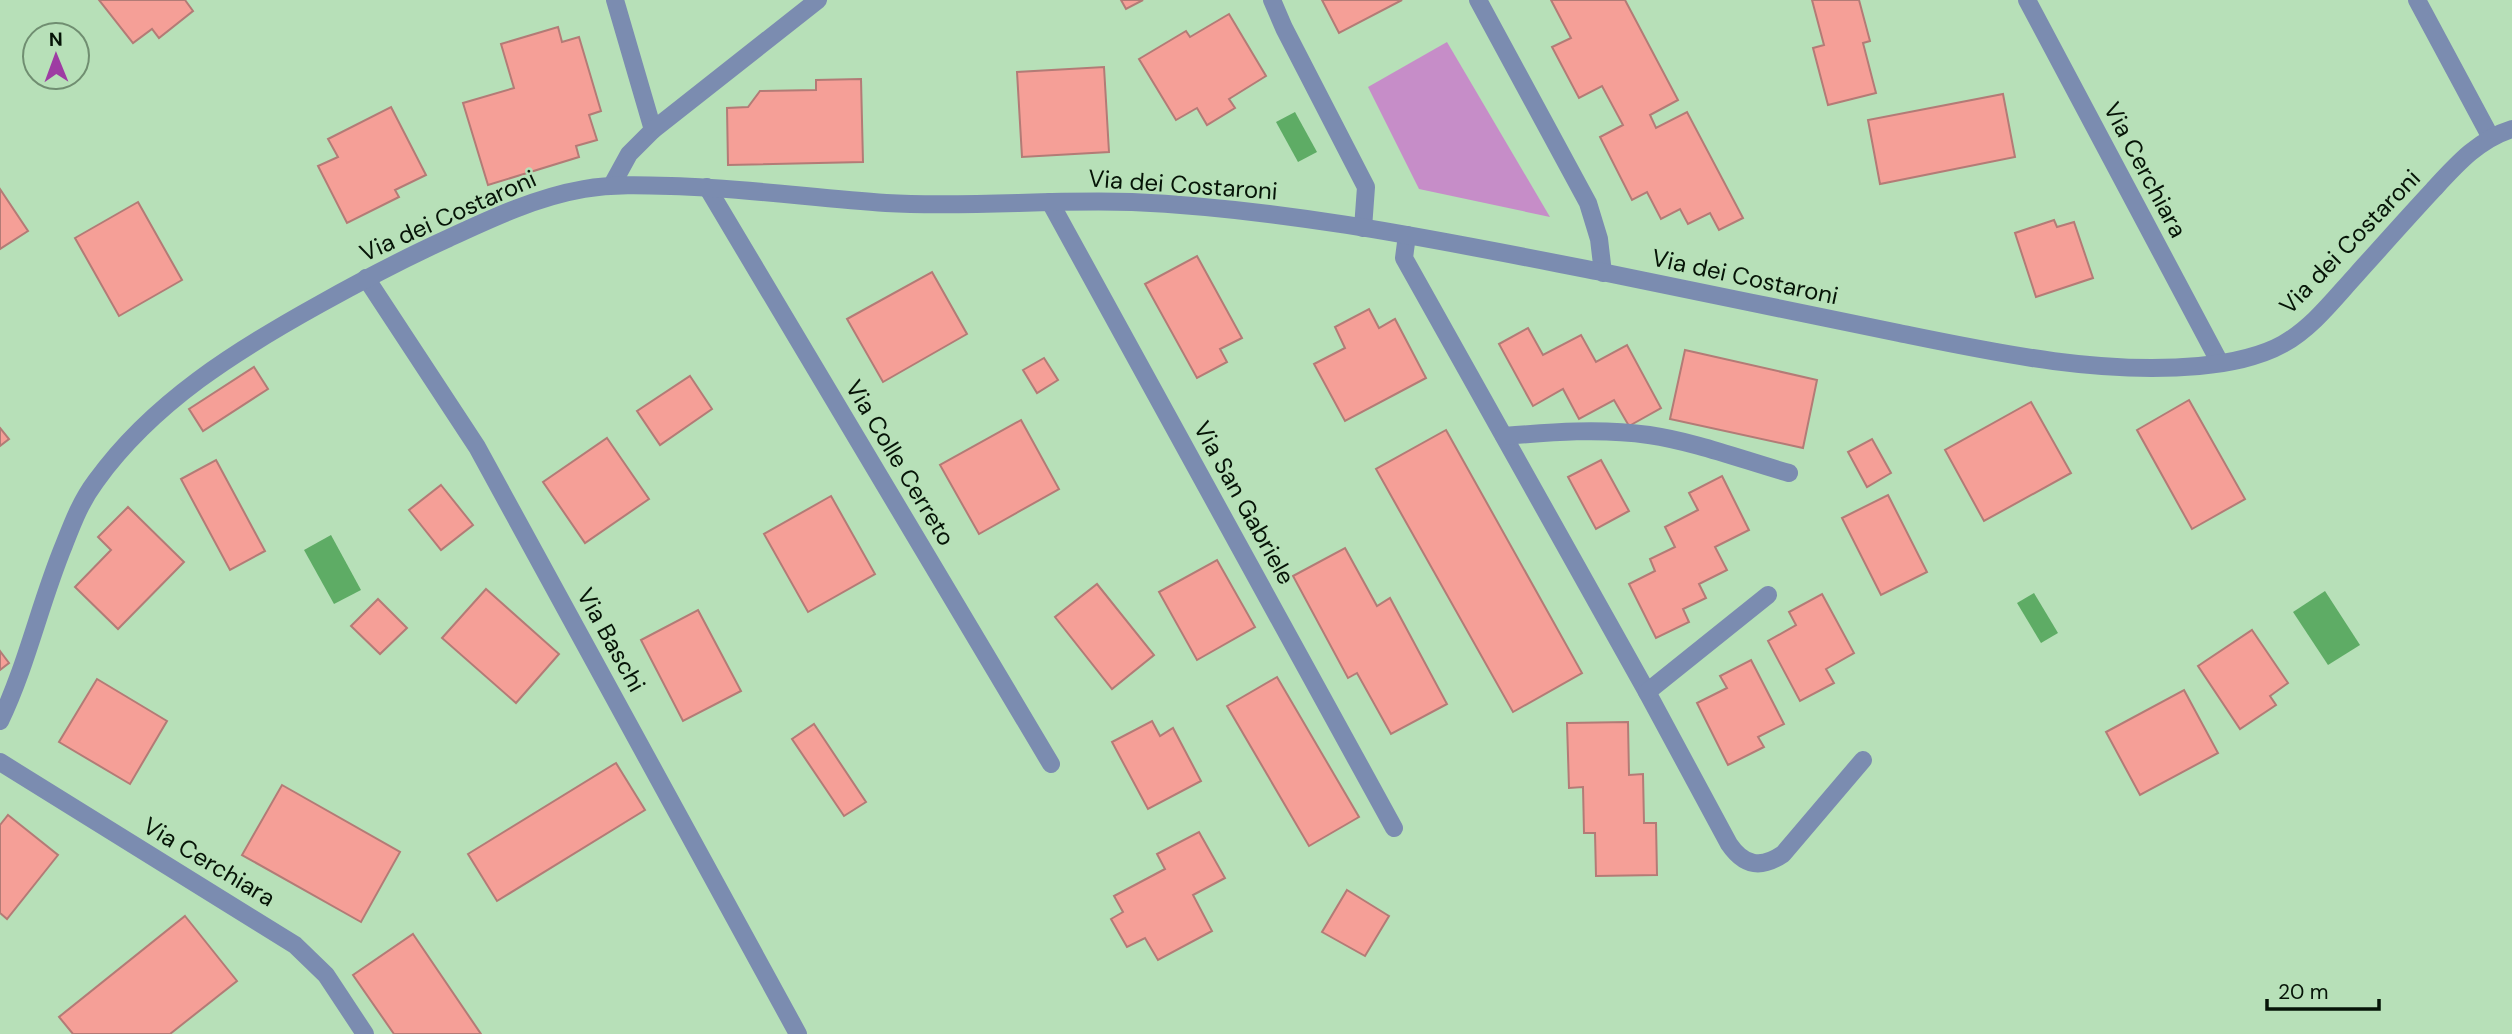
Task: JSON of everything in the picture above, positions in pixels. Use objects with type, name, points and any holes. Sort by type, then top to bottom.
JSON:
[{"type":"street","points":[[615,0],[653,130]]},
{"type":"street","points":[[612,185],[629,153],[653,130],[818,0]]},
{"type":"street","points":[[1272,0],[1366,187],[1363,228]]},
{"type":"street","points":[[1478,0],[1584,194],[1600,239],[1603,272]]},
{"type":"street","name":"Via Cerchiara","points":[[2027,0],[2220,363]]},
{"type":"street","points":[[2417,0],[2490,136]]},
{"type":"street","name":"Via dei Costaroni","points":[[0,721],[21,672],[47,587],[81,503],[113,459],[150,419],[226,360],[261,337],[366,278],[506,213],[576,190],[612,185],[707,187],[910,204],[1131,202],[1253,211],[1407,235],[1603,272],[2020,356],[2132,367],[2177,367],[2220,363],[2258,354],[2283,344],[2310,323],[2451,171],[2490,136],[2512,129]]},
{"type":"street","name":"Via Colle Cerreto","points":[[707,187],[1051,764]]},
{"type":"street","name":"Via San Gabriele","points":[[1050,202],[1394,828]]},
{"type":"street","points":[[1407,235],[1404,258],[1729,844],[1740,858],[1758,864],[1783,854],[1863,760]]},
{"type":"street","name":"Via Baschi","points":[[366,278],[477,447],[798,1034]]},
{"type":"street","points":[[1504,436],[1588,431],[1643,434],[1686,443],[1789,473]]},
{"type":"street","points":[[1647,692],[1768,595]]},
{"type":"street","name":"Via Cerchiara","points":[[0,762],[295,944],[326,975],[365,1034]]},
{"type":"shaded area","points":[[1447,42],[1550,217],[1419,189],[1368,87]]},
{"type":"shaded area","points":[[1295,112],[1317,152],[1298,162],[1276,122]]},
{"type":"shaded area","points":[[331,535],[361,590],[334,604],[304,550]]},
{"type":"shaded area","points":[[2325,591],[2360,645],[2328,665],[2293,612]]},
{"type":"shaded area","points":[[2034,593],[2058,633],[2041,643],[2017,603]]},
{"type":"building","points":[[99,0],[185,0],[193,11],[159,38],[152,29],[133,43]]},
{"type":"building","points":[[1121,0],[1143,0],[1126,9]]},
{"type":"building","points":[[1322,0],[1402,0],[1339,33]]},
{"type":"building","points":[[1551,0],[1625,0],[1678,100],[1650,115],[1656,128],[1687,112],[1743,218],[1719,230],[1710,213],[1688,224],[1680,209],[1661,219],[1647,192],[1632,200],[1600,137],[1623,125],[1602,86],[1579,98],[1552,47],[1571,38]]},
{"type":"building","points":[[1812,0],[1859,0],[1870,41],[1863,43],[1876,93],[1828,105],[1813,48],[1824,45]]},
{"type":"building","points":[[1229,14],[1266,76],[1229,99],[1235,108],[1207,125],[1197,108],[1176,120],[1139,59],[1186,31],[1190,37]]},
{"type":"building","points":[[558,27],[562,42],[579,37],[601,111],[589,115],[597,140],[576,146],[579,157],[488,185],[463,103],[514,88],[501,44]]},
{"type":"building","points":[[1104,67],[1109,152],[1022,157],[1017,72]]},
{"type":"building","points":[[861,79],[863,162],[728,165],[727,108],[748,107],[760,91],[816,90],[816,80]]},
{"type":"building","points":[[2003,94],[2015,157],[1880,184],[1868,120]]},
{"type":"building","points":[[391,107],[426,175],[395,190],[399,197],[347,223],[318,166],[338,157],[328,139]]},
{"type":"building","points":[[0,189],[28,231],[0,249]]},
{"type":"building","points":[[138,202],[182,280],[119,316],[75,238]]},
{"type":"building","points":[[2054,220],[2057,227],[2074,222],[2093,278],[2036,297],[2015,233]]},
{"type":"building","points":[[1197,256],[1242,338],[1220,349],[1227,362],[1197,378],[1145,284]]},
{"type":"building","points":[[932,272],[967,334],[883,382],[847,319]]},
{"type":"building","points":[[1369,309],[1379,328],[1395,319],[1426,378],[1345,421],[1314,364],[1345,348],[1335,327]]},
{"type":"building","points":[[1528,328],[1543,355],[1581,335],[1596,362],[1627,345],[1661,408],[1629,426],[1614,400],[1579,419],[1563,389],[1533,406],[1499,344]]},
{"type":"building","points":[[1685,350],[1817,380],[1803,448],[1670,419]]},
{"type":"building","points":[[1044,358],[1058,380],[1037,393],[1023,370]]},
{"type":"building","points":[[254,367],[268,389],[203,431],[189,409]]},
{"type":"building","points":[[690,376],[712,409],[660,445],[637,411]]},
{"type":"building","points":[[2189,400],[2245,499],[2192,529],[2137,430]]},
{"type":"building","points":[[2031,402],[2071,473],[1984,521],[1945,450]]},
{"type":"building","points":[[1021,420],[1059,489],[979,534],[940,465]]},
{"type":"building","points":[[0,428],[9,439],[0,446]]},
{"type":"building","points":[[1446,430],[1582,673],[1513,712],[1376,469]]},
{"type":"building","points":[[607,438],[649,499],[585,543],[543,482]]},
{"type":"building","points":[[1872,439],[1891,473],[1867,487],[1848,452]]},
{"type":"building","points":[[216,460],[265,551],[230,570],[181,479]]},
{"type":"building","points":[[1601,460],[1629,511],[1596,529],[1568,477]]},
{"type":"building","points":[[1722,476],[1749,530],[1715,547],[1727,570],[1699,584],[1706,598],[1683,609],[1689,622],[1656,638],[1629,584],[1655,571],[1650,559],[1675,547],[1665,527],[1698,510],[1689,493]]},
{"type":"building","points":[[441,485],[473,525],[441,550],[409,510]]},
{"type":"building","points":[[1888,495],[1927,572],[1881,595],[1842,518]]},
{"type":"building","points":[[831,496],[875,574],[808,612],[764,534]]},
{"type":"building","points":[[128,507],[184,562],[118,629],[75,587],[111,550],[98,537]]},
{"type":"building","points":[[1345,548],[1377,606],[1390,598],[1447,704],[1391,734],[1357,673],[1348,678],[1293,576]]},
{"type":"building","points":[[1217,560],[1255,627],[1197,660],[1159,592]]},
{"type":"building","points":[[1097,584],[1154,655],[1112,689],[1055,617]]},
{"type":"building","points":[[486,589],[559,654],[516,703],[442,638]]},
{"type":"building","points":[[1822,594],[1854,653],[1826,669],[1834,683],[1800,701],[1768,641],[1796,625],[1789,612]]},
{"type":"building","points":[[378,599],[407,628],[380,654],[351,626]]},
{"type":"building","points":[[698,610],[741,691],[683,721],[641,640]]},
{"type":"building","points":[[2252,630],[2288,683],[2270,696],[2276,705],[2240,729],[2198,666]]},
{"type":"building","points":[[0,651],[9,663],[0,670]]},
{"type":"building","points":[[1751,660],[1784,724],[1758,737],[1764,747],[1728,765],[1697,703],[1727,688],[1720,676]]},
{"type":"building","points":[[1277,677],[1359,817],[1309,846],[1227,706]]},
{"type":"building","points":[[97,679],[167,721],[130,784],[59,742]]},
{"type":"building","points":[[2184,690],[2218,753],[2140,795],[2106,732]]},
{"type":"building","points":[[1152,721],[1160,736],[1173,728],[1201,781],[1148,809],[1112,742]]},
{"type":"building","points":[[1628,722],[1629,775],[1643,774],[1644,823],[1656,823],[1657,875],[1596,876],[1595,833],[1584,833],[1583,787],[1569,788],[1567,723]]},
{"type":"building","points":[[814,724],[866,802],[844,816],[792,739]]},
{"type":"building","points":[[616,763],[645,810],[497,901],[468,854]]},
{"type":"building","points":[[282,785],[400,852],[361,922],[242,855]]},
{"type":"building","points":[[8,815],[58,855],[7,919],[0,913],[0,825]]},
{"type":"building","points":[[1199,832],[1225,878],[1193,895],[1212,931],[1158,960],[1145,938],[1127,947],[1111,919],[1123,912],[1114,896],[1165,869],[1157,854]]},
{"type":"building","points":[[1347,890],[1389,916],[1365,956],[1322,932]]},
{"type":"building","points":[[185,916],[237,981],[170,1034],[73,1034],[59,1017]]},
{"type":"building","points":[[413,934],[481,1034],[394,1034],[353,975]]}]
